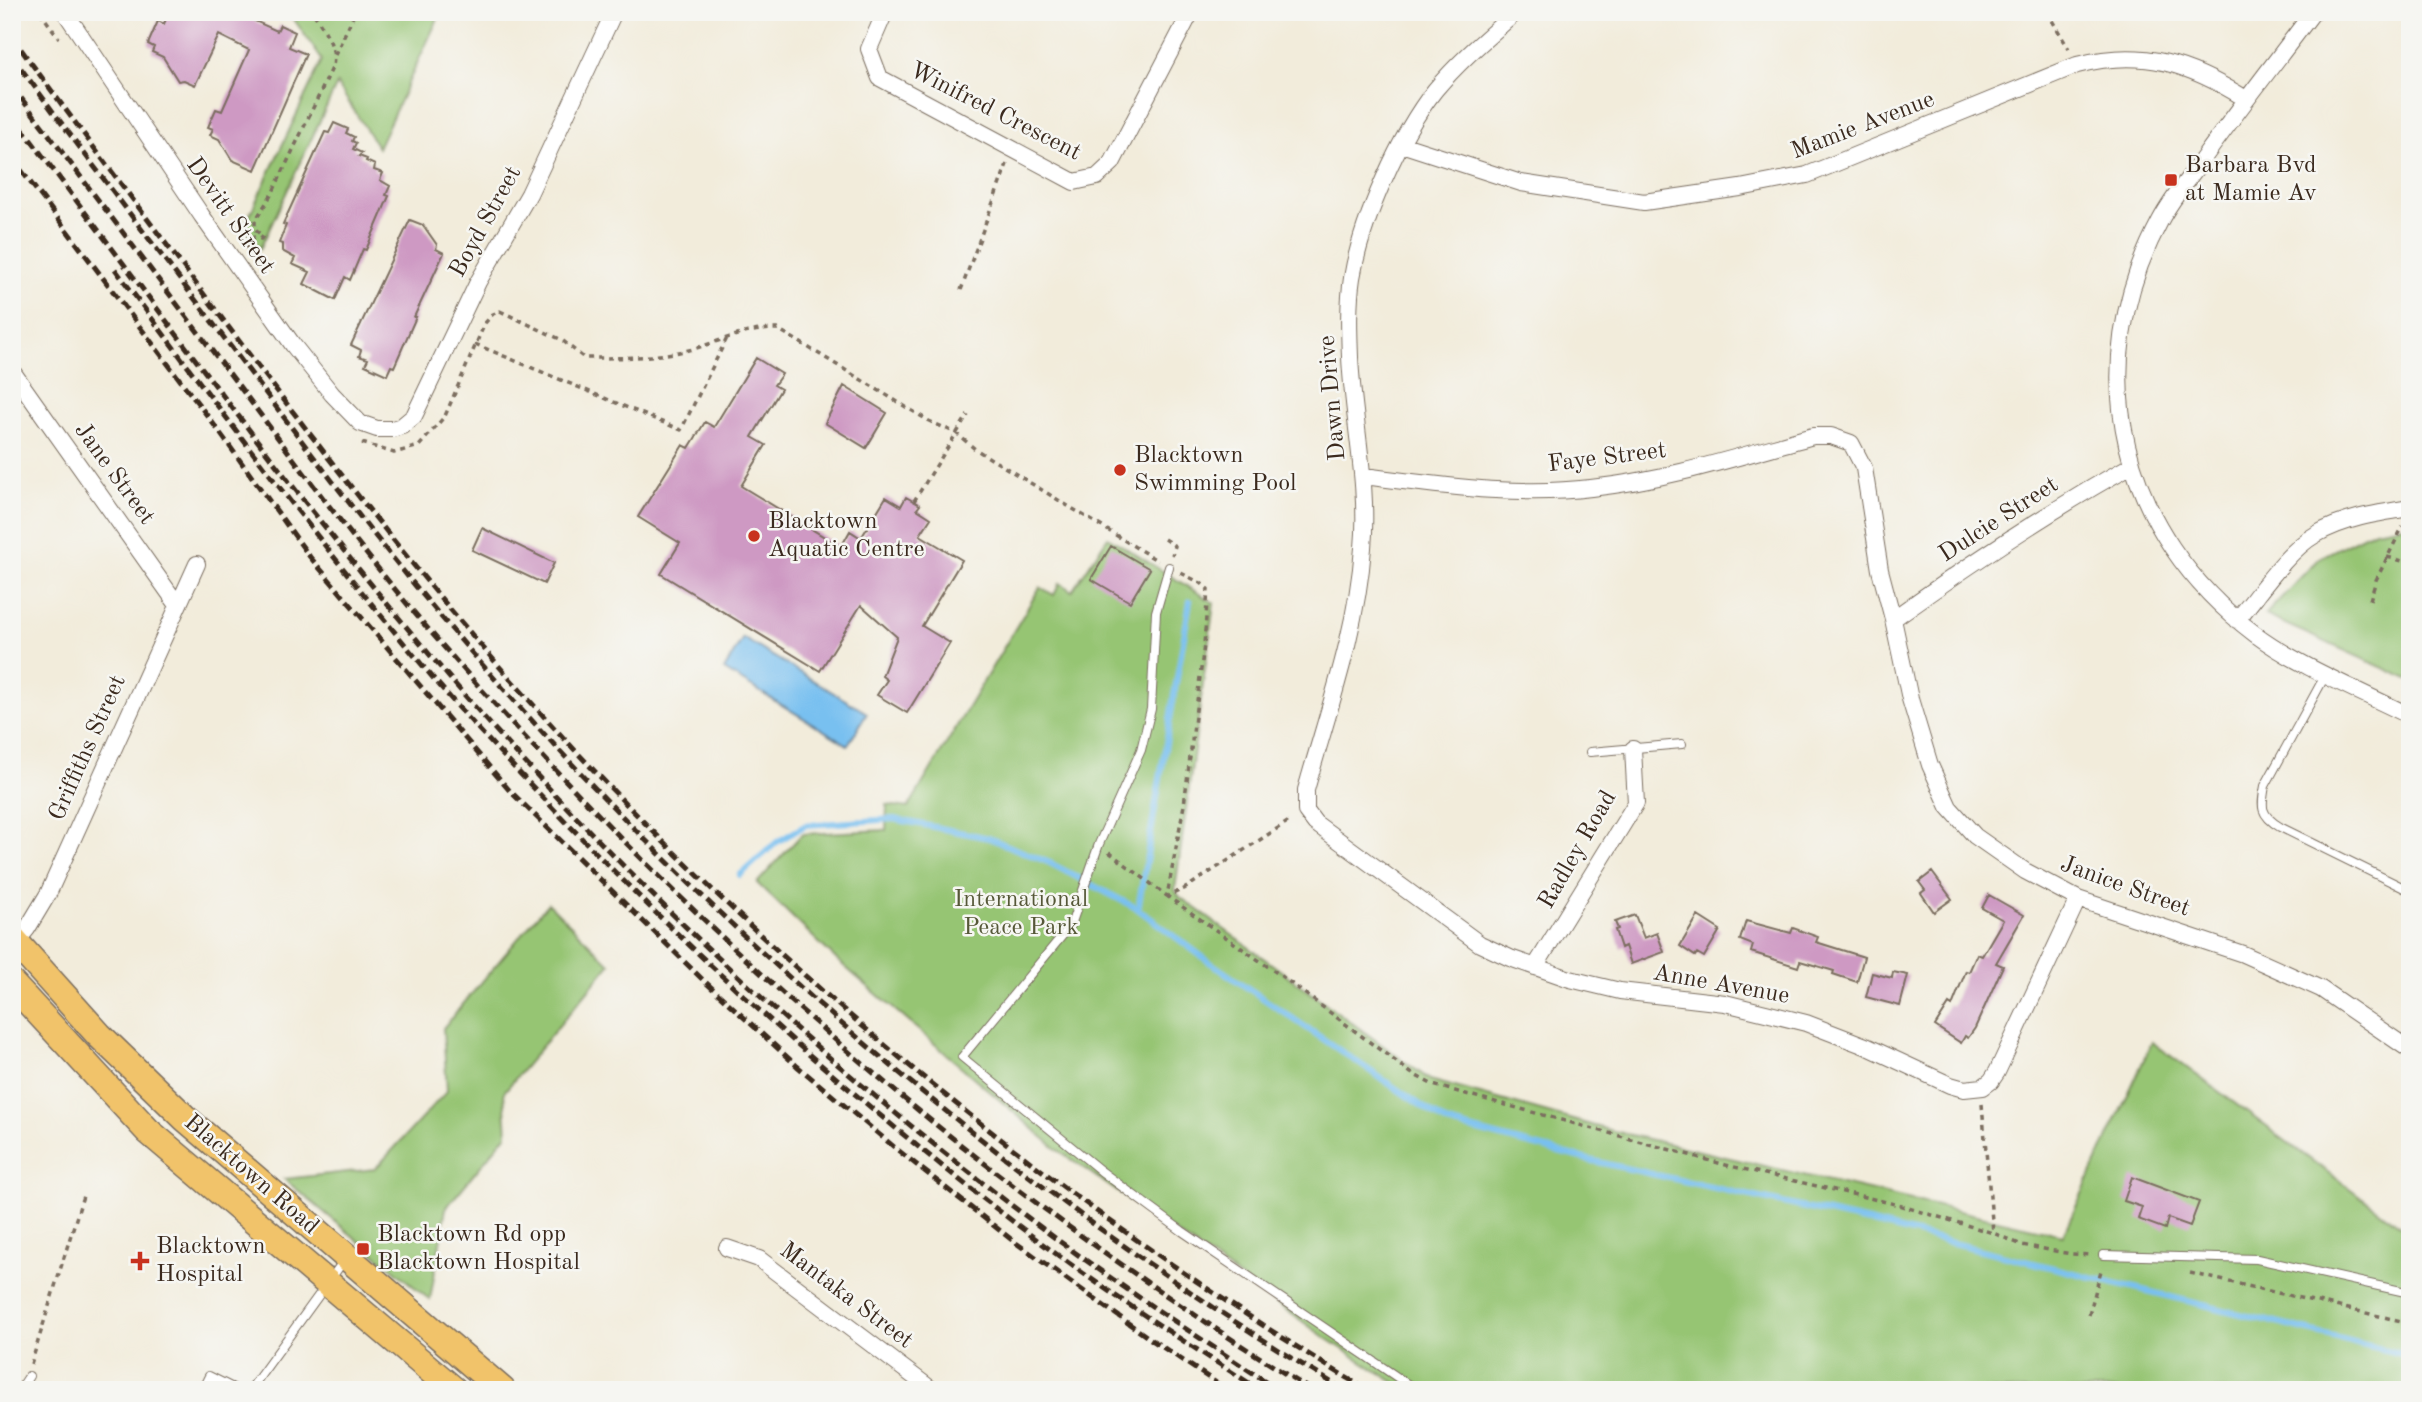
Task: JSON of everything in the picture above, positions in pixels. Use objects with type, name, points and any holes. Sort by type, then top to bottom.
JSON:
[{"type":"main road","name":"Blacktown Road","points":[[14,942],[132,1068],[186,1119],[502,1390]]},
{"type":"main road","name":"Blacktown Road","points":[[12,985],[148,1131],[454,1390]]},
{"type":"street","name":"Devitt Street","points":[[65,12],[293,345],[332,394],[360,422],[377,429]]},
{"type":"street","name":"Boyd Street","points":[[377,429],[402,426],[414,416],[478,282],[529,194],[614,12]]},
{"type":"street","name":"Winifred Crescent","points":[[885,12],[869,49],[880,78],[1074,182],[1097,177],[1112,163],[1191,12]]},
{"type":"street","name":"Dawn Drive","points":[[1310,817],[1306,790],[1353,622],[1364,546],[1363,476],[1350,359],[1352,279],[1362,233],[1401,144],[1420,109],[1448,75],[1516,12]]},
{"type":"street","points":[[2314,12],[2246,99],[2161,218],[2137,272],[2124,328],[2119,373],[2121,412],[2132,465],[2154,521],[2169,547],[2199,584],[2237,620],[2280,650],[2410,716]]},
{"type":"street","name":"Mamie Avenue","points":[[1401,144],[1521,183],[1644,202],[1807,175],[2077,65],[2120,58],[2163,61],[2208,76],[2246,99]]},
{"type":"street","name":"Jane Street","points":[[12,371],[177,604]]},
{"type":"street","name":"Faye Street","points":[[1363,476],[1498,491],[1589,489],[1655,479],[1813,436],[1831,436],[1851,443]]},
{"type":"street","name":"Janice Street","points":[[1851,443],[1864,468],[1880,570],[1914,712],[1930,765],[1949,807],[1975,836],[2025,871],[2078,899],[2243,954],[2320,989],[2410,1050]]},
{"type":"street","name":"Dulcie Street","points":[[1893,619],[1955,575],[2099,483],[2132,465]]},
{"type":"street","points":[[2237,620],[2294,552],[2314,535],[2367,515],[2407,516]]},
{"type":"street","name":"Griffiths Street","points":[[14,942],[27,929],[48,894],[197,564]]},
{"type":"street","name":"Radley Road","points":[[1535,967],[1636,803],[1633,749]]},
{"type":"street","name":"Anne Avenue","points":[[1310,817],[1480,944],[1510,958],[1620,992],[1725,1003],[1766,1012],[1836,1034],[1950,1085],[1980,1088]]},
{"type":"street","points":[[1980,1088],[1992,1081],[1997,1072],[2078,899]]},
{"type":"street","name":"Mantaka Street","points":[[727,1248],[760,1259],[932,1390]]},
{"type":"lane","points":[[1169,567],[1156,612],[1151,709],[1141,750],[1099,844],[1071,925],[962,1057],[1101,1171],[1182,1231],[1416,1390]]},
{"type":"lane","points":[[2326,674],[2266,786],[2261,803],[2264,812],[2269,820],[2280,827],[2410,891]]},
{"type":"lane","name":"Radley Road","points":[[1590,752],[1682,744]]},
{"type":"lane","points":[[2103,1255],[2257,1259],[2410,1293]]},
{"type":"lane","points":[[250,1390],[346,1257]]},
{"type":"lane","points":[[20,1390],[29,1376]]},
{"type":"lane","points":[[202,1390],[209,1376],[237,1390]]},
{"type":"path","points":[[313,12],[335,55]]},
{"type":"path","points":[[234,261],[254,237],[261,239],[263,236],[255,230],[255,220],[273,192],[333,66],[335,55],[355,12]]},
{"type":"path","points":[[2047,12],[2077,65]]},
{"type":"path","points":[[961,290],[1013,149]]},
{"type":"path","points":[[727,338],[681,430],[475,345],[485,323],[500,311],[562,340],[584,358],[650,358],[693,349],[754,329],[778,329],[929,421],[956,433],[975,449],[1169,567],[1202,583],[1208,589],[1204,645],[1184,805],[1167,896]]},
{"type":"path","points":[[914,501],[968,415]]},
{"type":"path","points":[[2370,600],[2407,516]]},
{"type":"path","points":[[1164,539],[1175,546],[1169,567]]},
{"type":"path","points":[[2387,557],[2410,563]]},
{"type":"path","points":[[1167,896],[1310,817]]},
{"type":"path","points":[[1099,844],[1411,1073],[1433,1085],[1726,1165],[1895,1204],[1993,1233],[2022,1245],[2071,1254],[2103,1255],[2089,1315]]},
{"type":"path","points":[[1980,1088],[1993,1233]]},
{"type":"path","points":[[29,1376],[32,1354],[83,1196]]},
{"type":"path","points":[[2102,1267],[2113,1268]]},
{"type":"path","points":[[2183,1271],[2410,1323]]},
{"type":"green space","points":[[289,12],[441,12],[378,148],[337,84],[260,249],[244,227],[322,60]]},
{"type":"green space","points":[[2410,524],[2410,680],[2265,615],[2319,558],[2374,530]]},
{"type":"green space","name":"International Peace Park","points":[[1108,537],[1214,603],[1175,890],[1180,897],[1430,1080],[1609,1130],[2063,1235],[2152,1042],[2410,1233],[2410,1390],[1406,1390],[1323,1336],[1058,1150],[837,960],[757,883],[802,834],[886,830],[887,805],[908,808],[1040,587],[1054,595],[1060,583],[1072,591]]},
{"type":"green space","points":[[548,903],[610,964],[504,1092],[507,1134],[446,1208],[430,1300],[284,1179],[375,1169],[447,1091],[443,1028]]},
{"type":"water","points":[[743,638],[867,713],[848,745],[724,670]]},
{"type":"building","points":[[169,12],[235,12],[277,31],[280,25],[295,32],[289,47],[306,54],[255,170],[232,160],[219,139],[210,135],[213,129],[208,127],[216,109],[222,111],[249,50],[219,35],[195,85],[184,80],[178,81],[163,57],[152,52],[154,47],[148,44],[158,21],[164,24]]},
{"type":"building","points":[[334,123],[348,129],[346,133],[354,137],[352,141],[356,143],[353,149],[362,153],[359,156],[375,165],[374,170],[383,173],[380,180],[390,186],[386,195],[389,196],[366,250],[363,249],[350,280],[345,277],[335,300],[304,284],[310,272],[292,264],[295,258],[282,251],[282,244],[279,243],[286,225],[283,224],[325,132],[329,133]]},
{"type":"building","points":[[410,220],[423,225],[437,245],[436,249],[444,253],[394,367],[391,366],[387,375],[365,365],[368,359],[359,356],[361,350],[351,345]]},
{"type":"building","name":"Blacktown Aquatic Centre","points":[[756,358],[782,374],[774,385],[781,389],[752,437],[766,445],[741,486],[841,547],[850,531],[861,538],[886,497],[901,506],[906,497],[920,505],[917,509],[931,518],[920,535],[962,560],[922,626],[950,643],[907,713],[877,695],[887,680],[882,676],[897,637],[861,605],[820,671],[661,574],[680,543],[638,517],[683,445],[689,448],[705,422],[714,427]]},
{"type":"building","points":[[844,386],[887,413],[866,448],[825,423]]},
{"type":"building","points":[[482,528],[554,563],[544,584],[472,550]]},
{"type":"building","points":[[1111,546],[1150,569],[1130,602],[1091,579]]},
{"type":"building","points":[[1932,872],[1952,899],[1934,912],[1921,893],[1925,890],[1919,882]]},
{"type":"building","points":[[1989,895],[2024,915],[1996,963],[2003,966],[1975,1028],[1961,1043],[1935,1026],[1949,1004],[1952,1006],[1966,971],[1969,972],[1977,954],[1982,956],[2003,920],[1982,908]]},
{"type":"building","points":[[1635,915],[1644,938],[1657,933],[1664,952],[1631,964],[1625,946],[1621,948],[1615,922]]},
{"type":"building","points":[[1698,916],[1720,930],[1704,957],[1697,953],[1695,956],[1680,946]]},
{"type":"building","points":[[1746,921],[1791,933],[1793,928],[1818,937],[1816,942],[1864,957],[1857,982],[1833,974],[1834,971],[1800,961],[1798,967],[1751,952],[1753,945],[1740,940]]},
{"type":"building","points":[[1893,972],[1908,975],[1900,1006],[1866,997],[1872,973],[1892,978]]},
{"type":"building","points":[[2132,1177],[2199,1202],[2190,1226],[2168,1218],[2165,1229],[2138,1219],[2142,1207],[2124,1201]]},
{"type":"waterway","points":[[1138,909],[1190,601]]},
{"type":"waterway","points":[[740,875],[777,842],[806,825],[894,819],[989,838],[1050,863],[1138,909],[1208,961],[1447,1123],[1589,1160],[1864,1221],[2410,1356]]},
{"type":"railway","points":[[12,37],[251,357],[404,553],[565,740],[668,846],[775,948],[886,1046],[1001,1140],[1120,1228],[1242,1312],[1367,1390]]},
{"type":"railway","points":[[12,56],[397,564],[557,747],[658,852],[763,953],[872,1050],[985,1142],[1101,1230],[1221,1312],[1344,1390]]},
{"type":"railway","points":[[12,86],[321,496],[397,592],[505,716],[619,836],[798,1007],[970,1152],[1113,1259],[1311,1390]]},
{"type":"railway","points":[[12,115],[200,366],[394,612],[532,770],[650,893],[839,1066],[972,1174],[1098,1269],[1279,1390]]},
{"type":"railway","points":[[12,158],[215,426],[310,557],[510,791],[701,978],[797,1066],[1012,1240],[1227,1390]]},
{"type":"railway","points":[[115,269],[304,519],[423,666],[517,770],[663,919],[781,1030],[968,1186],[1088,1276],[1260,1390]]},
{"type":"place","name":"Barbara Bvd at Mamie Av","points":[[2171,180]]},
{"type":"place","name":"Blacktown Swimming Pool","points":[[1120,470]]},
{"type":"place","name":"Blacktown Aquatic Centre","points":[[754,536]]},
{"type":"place","name":"Blacktown Rd opp Blacktown Hospital","points":[[363,1249]]},
{"type":"place","name":"Blacktown Hospital","points":[[140,1261]]}]
